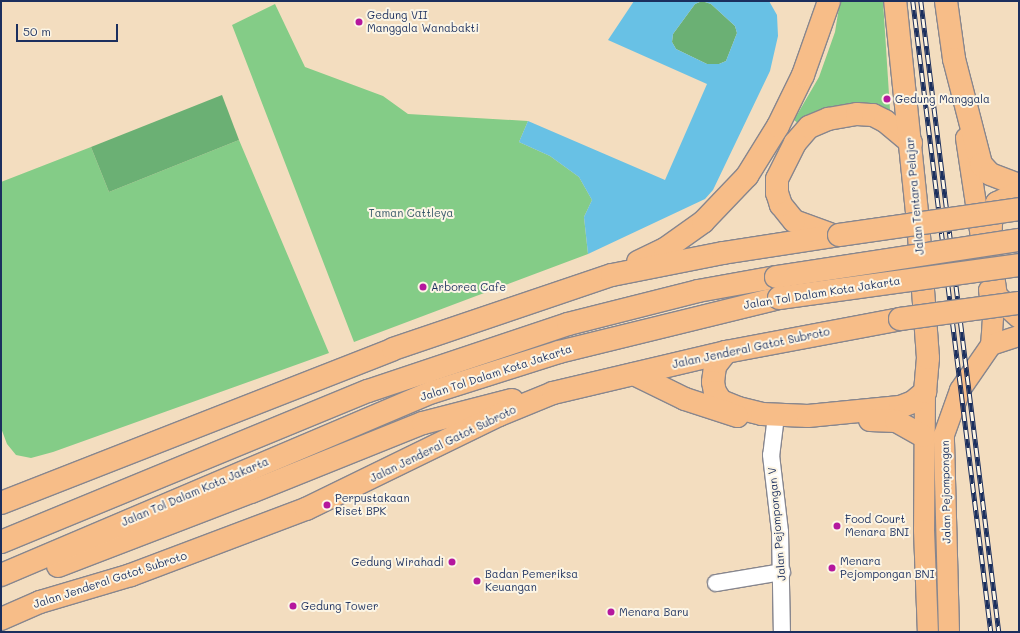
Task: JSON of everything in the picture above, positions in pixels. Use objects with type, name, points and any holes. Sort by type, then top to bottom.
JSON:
[{"type":"highway","points":[[612,275],[683,238],[717,210],[747,176],[778,126],[803,76],[829,1]]},
{"type":"highway","name":"Jalan Tentara Pelajar","points":[[895,1],[911,143],[928,358],[926,392]]},
{"type":"highway","points":[[946,1],[954,59],[981,164],[990,174],[1019,185]]},
{"type":"highway","points":[[837,235],[814,230],[794,221],[781,205],[777,193],[777,179],[795,143],[809,127],[828,119],[857,114],[873,115],[885,121],[911,143]]},
{"type":"highway","points":[[1019,192],[997,203],[991,223],[990,254],[996,296],[1019,317]]},
{"type":"highway","points":[[1,503],[393,349],[612,275],[723,253],[837,235],[1019,210]]},
{"type":"highway","name":"Jalan Tol Dalam Kota Jakarta","points":[[1,575],[433,392],[777,287],[1019,240]]},
{"type":"highway","name":"Jalan Tol Dalam Kota Jakarta","points":[[1,542],[368,391],[568,324],[698,291],[777,287],[1019,265]]},
{"type":"highway","name":"Jalan Jenderal Gatot Subroto","points":[[1,618],[47,600],[131,575],[306,509],[492,418],[553,393],[726,352],[900,319],[1019,303]]},
{"type":"highway","points":[[726,352],[715,366],[713,382],[715,392],[721,401],[775,420],[900,407],[913,402],[926,392]]},
{"type":"highway","points":[[634,374],[703,406],[775,420],[854,422],[884,419],[896,421],[923,436]]},
{"type":"highway","points":[[1,587],[244,495],[423,423],[500,402],[553,393]]},
{"type":"main road","points":[[954,59],[993,318],[991,345],[1019,336]]},
{"type":"main road","name":"Jalan Pejompongan","points":[[949,632],[944,435],[960,390],[991,345]]},
{"type":"main road","name":"Jalan Pejompongan","points":[[926,392],[923,436],[928,632]]},
{"type":"street","name":"Jalan Pejompongan V","points":[[775,420],[772,472],[782,572],[782,632]]},
{"type":"street","points":[[716,583],[782,572]]},
{"type":"green space","points":[[702,1],[711,4],[735,26],[737,33],[726,61],[719,64],[707,64],[676,49],[672,42],[673,34],[695,4]]},
{"type":"green space","points":[[840,1],[883,1],[890,110],[865,106],[800,125],[794,120],[819,77],[835,32]]},
{"type":"green space","name":"Taman Cattleya","points":[[275,4],[305,67],[383,96],[408,114],[528,121],[519,142],[550,156],[579,177],[592,200],[584,217],[588,254],[354,342],[232,25]]},
{"type":"green space","points":[[222,95],[239,140],[109,192],[91,147]]},
{"type":"green space","points":[[239,140],[329,353],[53,452],[31,458],[16,455],[7,444],[1,428],[1,182],[91,147],[109,192]]},
{"type":"water","points":[[634,1],[702,1],[769,1],[777,15],[778,36],[770,71],[713,190],[705,199],[588,254],[584,217],[592,200],[579,177],[550,156],[519,142],[528,121],[665,180],[707,84],[608,40]],"holes":[[[702,1],[711,4],[735,26],[737,33],[726,61],[719,64],[707,64],[676,49],[672,42],[673,34],[695,4]]]},
{"type":"railway","points":[[913,1],[991,632]]},
{"type":"railway","points":[[921,1],[999,632]]},
{"type":"place","name":"Gedung VII Manggala Wanabakti","points":[[359,22]]},
{"type":"place","name":"Gedung Manggala","points":[[887,99]]},
{"type":"place","name":"Arborea Cafe","points":[[423,287]]},
{"type":"place","name":"Perpustakaan Riset BPK","points":[[327,505]]},
{"type":"place","name":"Food Court Menara BNI","points":[[837,526]]},
{"type":"place","name":"Gedung Wirahadi","points":[[452,562]]},
{"type":"place","name":"Menara Pejompongan BNI","points":[[832,568]]},
{"type":"place","name":"Badan Pemeriksa Keuangan","points":[[477,581]]},
{"type":"place","name":"Gedung Tower","points":[[293,606]]},
{"type":"place","name":"Menara Baru","points":[[611,612]]}]
